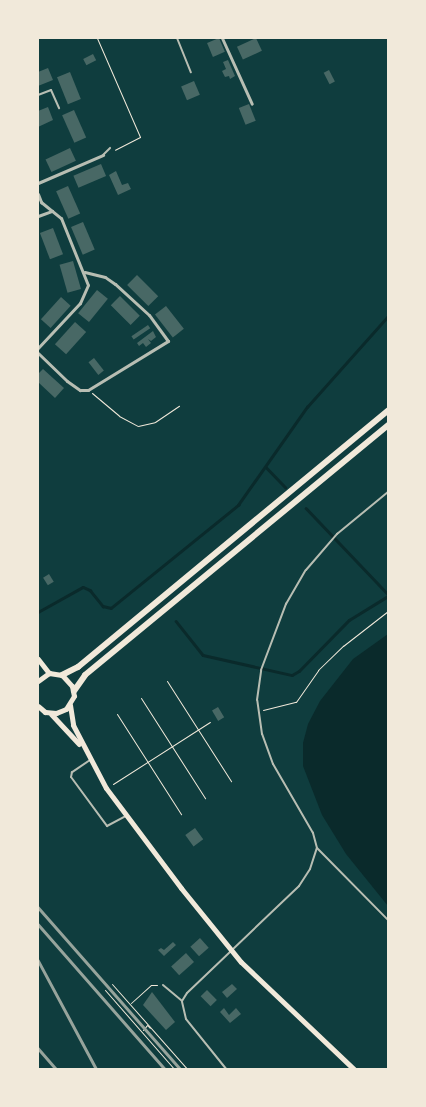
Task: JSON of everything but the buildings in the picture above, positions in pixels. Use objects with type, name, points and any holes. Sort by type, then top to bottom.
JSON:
[{"type":"highway","points":[[62,675],[78,667],[388,411]]},
{"type":"highway","points":[[74,690],[85,675],[388,426]]},
{"type":"main road","points":[[38,659],[49,673],[62,675],[74,690],[70,705],[72,722],[86,753],[106,788],[126,816],[232,952],[355,1070]]},
{"type":"main road","points":[[38,681],[49,673]]},
{"type":"main road","points":[[50,713],[62,712],[70,705]]},
{"type":"main road","points":[[38,706],[50,713],[86,753]]},
{"type":"street","points":[[222,38],[252,104]]},
{"type":"street","points":[[38,183],[103,155]]},
{"type":"street","points":[[38,194],[42,202],[61,218],[85,272],[88,286],[85,295],[38,348]]},
{"type":"street","points":[[38,216],[53,210]]},
{"type":"street","points":[[38,353],[67,381],[80,390],[88,390],[168,341],[149,315],[123,290],[105,276],[85,272]]},
{"type":"lane","points":[[177,38],[191,72]]},
{"type":"lane","points":[[38,95],[50,90],[59,108]]},
{"type":"lane","points":[[103,155],[110,148]]},
{"type":"lane","points":[[182,1001],[187,992],[232,952],[242,939],[303,880],[314,861],[317,848],[313,833],[268,752],[258,711],[260,674],[294,588],[332,539],[388,492]]},
{"type":"lane","points":[[90,760],[72,772],[71,777],[105,824],[112,826],[126,816]]},
{"type":"lane","points":[[317,848],[388,920]]},
{"type":"lane","points":[[163,985],[182,1001],[186,1019],[227,1070]]},
{"type":"path","points":[[98,38],[140,137],[103,155]]},
{"type":"path","points":[[88,390],[119,416],[138,426],[154,422],[179,406]]},
{"type":"path","points":[[258,711],[296,702],[318,670],[343,646],[388,611]]},
{"type":"path","points":[[167,681],[231,781]]},
{"type":"path","points":[[141,698],[205,798]]},
{"type":"path","points":[[117,714],[181,814]]},
{"type":"path","points":[[106,788],[210,722]]},
{"type":"path","points":[[112,984],[188,1070]]},
{"type":"path","points":[[130,1004],[151,985],[163,985]]},
{"type":"path","points":[[105,990],[175,1070]]},
{"type":"path","points":[[142,1031],[147,1025],[151,1028]]},
{"type":"water","points":[[388,634],[388,906],[346,854],[322,815],[303,766],[303,743],[308,724],[320,701],[353,659]]},
{"type":"waterway","points":[[38,612],[83,587],[90,590],[103,606],[111,608],[238,505],[307,407],[388,316]]},
{"type":"waterway","points":[[266,467],[285,487]]},
{"type":"waterway","points":[[306,508],[388,594]]},
{"type":"waterway","points":[[176,621],[203,655],[292,675],[299,671],[349,620],[388,596]]},
{"type":"railway","points":[[38,907],[181,1070]]},
{"type":"railway","points":[[38,924],[166,1070]]},
{"type":"railway","points":[[38,960],[97,1070]]},
{"type":"railway","points":[[38,1048],[57,1070]]}]
